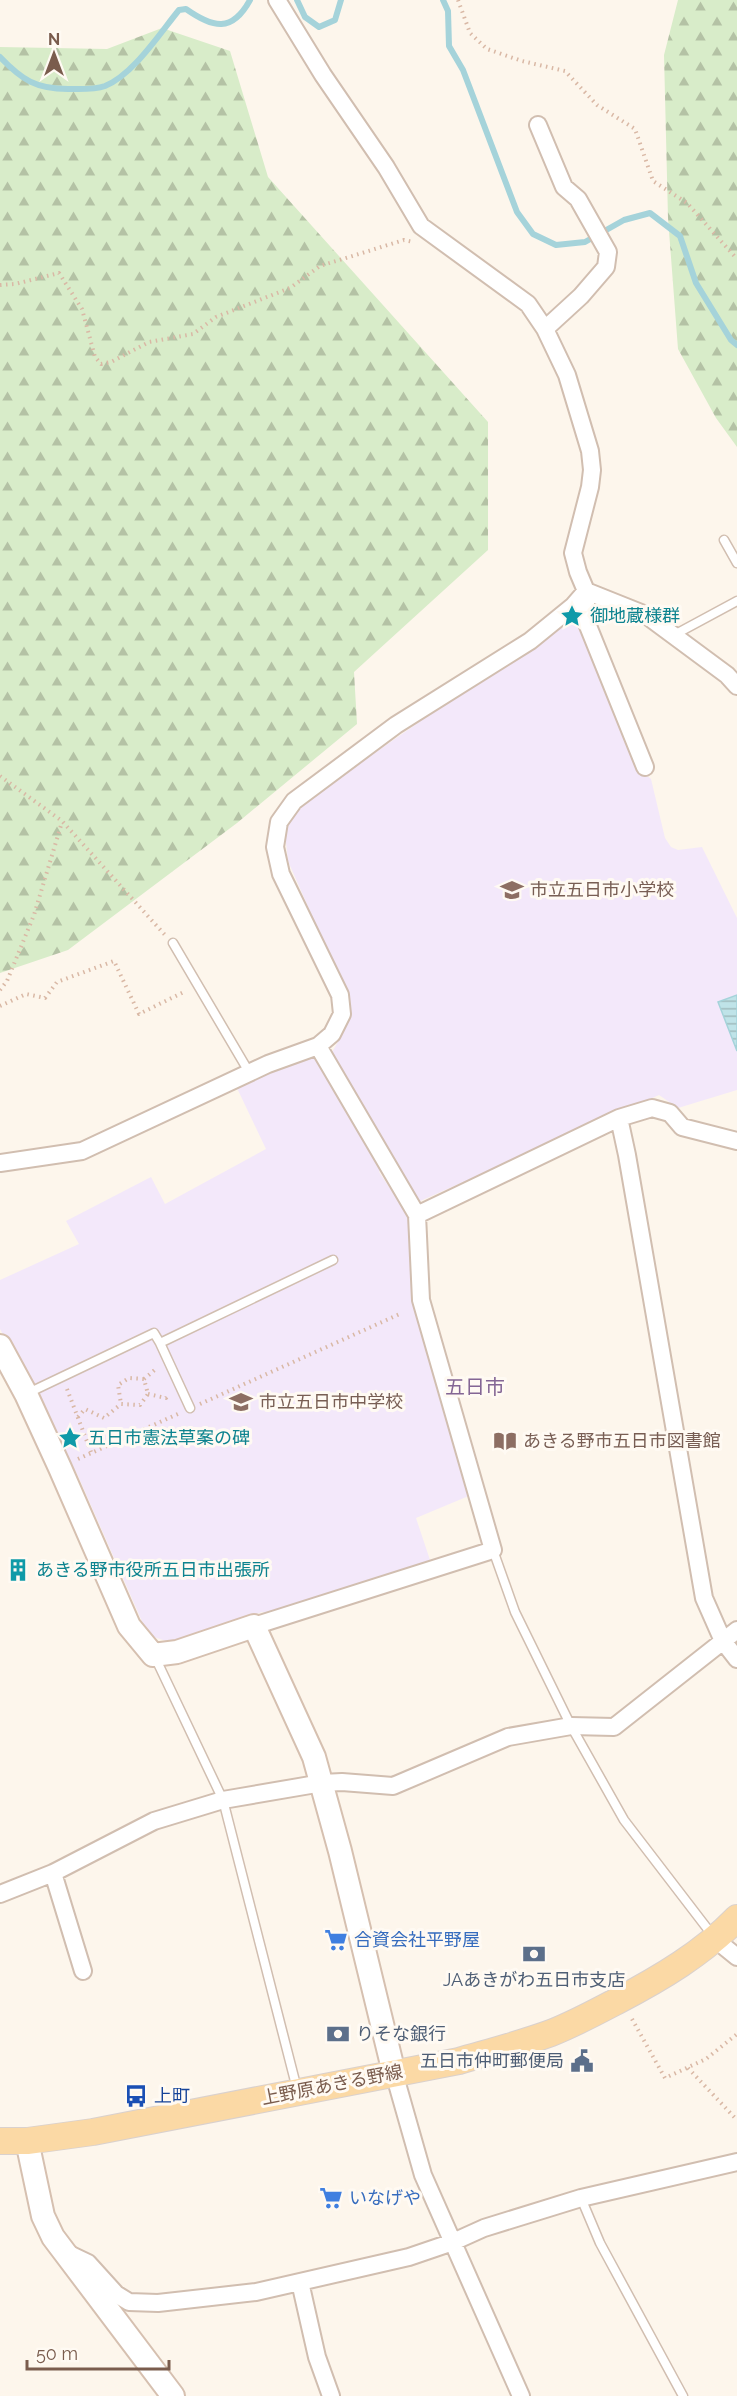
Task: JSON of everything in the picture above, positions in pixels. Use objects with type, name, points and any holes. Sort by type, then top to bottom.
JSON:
[{"type":"main road","name":"上野原あきる野線","points":[[0,2141],[27,2141],[93,2132],[459,2061],[554,2032],[660,1978],[716,1940],[737,1918]]},
{"type":"street","points":[[277,0],[323,75],[386,167],[421,226],[528,304],[545,329],[567,375],[590,452],[590,487],[573,553],[586,591],[586,621],[645,766]]},
{"type":"street","points":[[538,125],[564,187],[578,199],[608,252],[606,267],[581,296],[545,329]]},
{"type":"street","points":[[586,591],[646,615],[728,675],[737,686]]},
{"type":"street","points":[[0,1163],[82,1151],[249,1072],[318,1046],[332,1034],[342,1014],[340,995],[281,874],[275,847],[279,822],[294,801],[396,725],[530,641],[573,606],[586,591]]},
{"type":"street","points":[[0,1346],[26,1394],[129,1626],[153,1655],[177,1652],[493,1550],[421,1300],[417,1215],[318,1046]]},
{"type":"street","points":[[417,1215],[619,1118],[652,1108],[670,1113],[682,1127],[737,1141]]},
{"type":"street","points":[[619,1118],[704,1598],[723,1641],[737,1659]]},
{"type":"street","points":[[254,1626],[314,1757],[394,2073],[423,2175],[521,2396]]},
{"type":"street","points":[[0,1894],[53,1873],[154,1821],[223,1800],[322,1783],[342,1782],[393,1786],[508,1737],[571,1726],[614,1727],[737,1630]]},
{"type":"street","points":[[53,1873],[84,1971]]},
{"type":"street","points":[[716,1940],[737,1957]]},
{"type":"street","points":[[27,2141],[43,2217],[53,2237],[173,2396]]},
{"type":"street","points":[[64,2251],[88,2263],[116,2294],[129,2302],[158,2303],[256,2292],[409,2257],[453,2242],[484,2228],[581,2198],[737,2162]]},
{"type":"street","points":[[300,2282],[317,2357],[331,2396]]},
{"type":"lane","points":[[724,540],[737,563]]},
{"type":"lane","points":[[674,636],[737,601]]},
{"type":"lane","points":[[173,943],[249,1072]]},
{"type":"lane","points":[[160,1343],[333,1260]]},
{"type":"lane","points":[[26,1394],[154,1333],[190,1408]]},
{"type":"lane","points":[[493,1550],[515,1612],[571,1726],[624,1820],[716,1940]]},
{"type":"lane","points":[[153,1655],[223,1800],[297,2091]]},
{"type":"lane","points":[[581,2198],[600,2243],[683,2396]]},
{"type":"path","points":[[458,0],[470,33],[487,48],[522,61],[565,71],[597,105],[635,129],[653,181],[687,203],[737,259]]},
{"type":"path","points":[[0,285],[15,284],[59,273],[82,309],[95,357],[101,364],[111,362],[149,342],[193,334],[216,316],[290,288],[320,266],[404,240],[415,242]]},
{"type":"path","points":[[0,776],[62,821],[173,943]]},
{"type":"path","points":[[0,990],[7,981],[34,915],[62,821]]},
{"type":"path","points":[[0,1006],[26,994],[45,998],[57,982],[114,961],[139,1014],[197,985]]},
{"type":"path","points":[[60,1468],[402,1313]]},
{"type":"path","points":[[62,1377],[91,1452]]},
{"type":"path","points":[[121,1404],[118,1385],[129,1378],[144,1379],[148,1394]]},
{"type":"path","points":[[148,1394],[166,1398],[178,1384]]},
{"type":"path","points":[[78,1417],[85,1409],[104,1418],[121,1404],[140,1405],[148,1394]]},
{"type":"path","points":[[632,2019],[665,2078],[706,2059],[737,2034]]},
{"type":"path","points":[[688,2068],[737,2120]]},
{"type":"shaded area","name":"市立五日市小学校","points":[[564,622],[579,622],[641,771],[651,779],[665,838],[671,847],[678,850],[702,847],[737,918],[737,1090],[678,1108],[659,1095],[418,1202],[331,1054],[343,1033],[350,1012],[344,989],[288,861],[285,833],[298,806]]},
{"type":"shaded area","name":"市立五日市中学校","points":[[313,1053],[383,1167],[379,1172],[411,1220],[471,1495],[416,1518],[430,1560],[271,1614],[262,1612],[172,1643],[148,1635],[78,1476],[0,1329],[0,1280],[79,1244],[66,1221],[151,1177],[165,1204],[266,1149],[236,1086]]},
{"type":"green space","points":[[678,0],[737,0],[737,447],[716,418],[678,349],[668,218],[664,55]]},
{"type":"green space","points":[[162,28],[230,51],[268,177],[488,422],[488,550],[354,672],[357,724],[237,823],[68,950],[0,973],[0,47],[107,49]]},
{"type":"water","points":[[737,995],[737,1051],[718,1002]]},
{"type":"waterway","points":[[0,57],[15,72],[38,85],[57,89],[101,87],[126,73],[179,10],[186,9],[205,20],[221,24],[236,18],[250,0]]},
{"type":"waterway","points":[[297,0],[305,17],[319,27],[335,20],[341,0]]},
{"type":"waterway","points":[[443,0],[448,11],[449,46],[463,70],[517,212],[533,234],[556,245],[585,242],[624,220],[650,213],[680,236],[696,283],[731,340],[737,345]]},
{"type":"place","name":"御地蔵様群","points":[[572,616]]},
{"type":"place","name":"市立五日市小学校","points":[[512,890]]},
{"type":"place","name":"市立五日市中学校","points":[[241,1402]]},
{"type":"place","name":"五日市憲法草案の碑","points":[[70,1438]]},
{"type":"place","name":"あきる野市五日市図書館","points":[[505,1441]]},
{"type":"place","name":"あきる野市役所五日市出張所","points":[[18,1570]]},
{"type":"place","name":"合資会社平野屋","points":[[336,1940]]},
{"type":"place","name":"JAあきがわ五日市支店","points":[[534,1954]]},
{"type":"place","name":"りそな銀行","points":[[338,2034]]},
{"type":"place","name":"五日市仲町郵便局","points":[[582,2061]]},
{"type":"place","name":"上町","points":[[136,2096]]},
{"type":"place","name":"いなげや","points":[[331,2198]]},
{"type":"district","name":"五日市","points":[[475,1387]]}]
